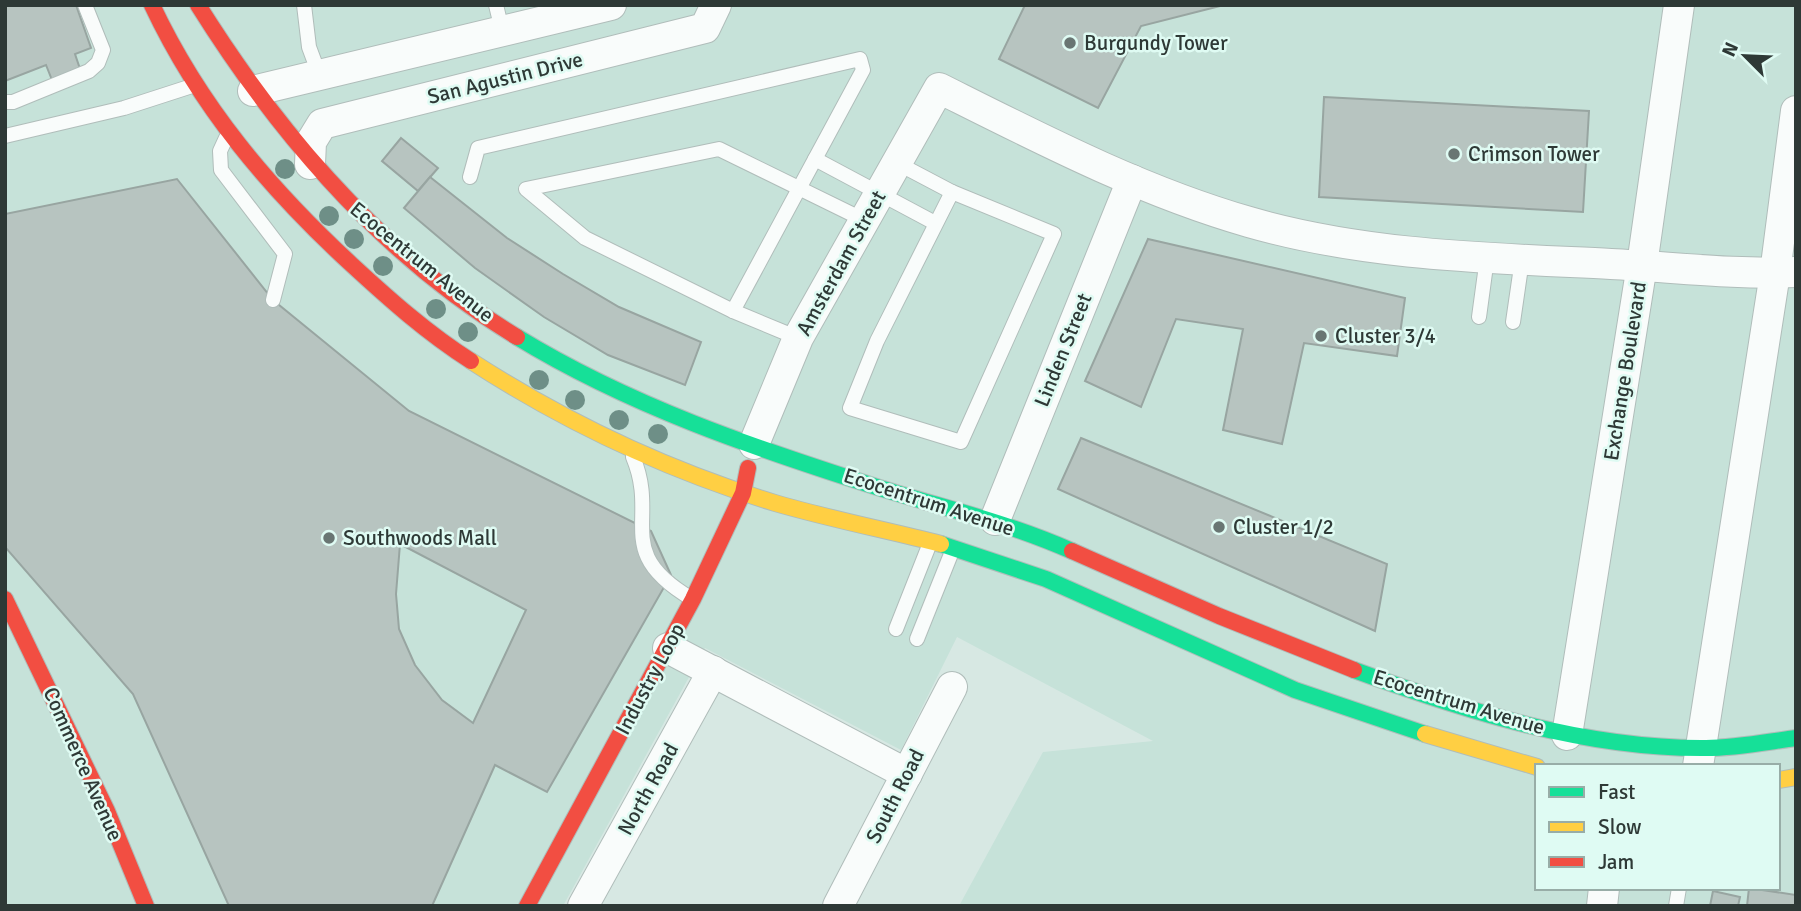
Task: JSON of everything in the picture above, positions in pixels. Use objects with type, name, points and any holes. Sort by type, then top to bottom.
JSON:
[{"type":"street","name":"Ecocentrum Avenue","points":[[152,5],[193,85],[226,136],[302,219],[430,332],[516,390],[628,446],[743,493],[830,518],[953,547],[1069,587],[1296,690],[1535,766]]},
{"type":"street","name":"Ecocentrum Avenue","points":[[198,5],[253,91],[310,164],[405,253],[464,302],[513,335],[610,388],[754,444],[883,489],[995,520],[1314,656],[1460,706],[1567,735],[1699,757],[1796,738]]},
{"type":"street","points":[[253,91],[319,74],[499,18],[611,5]]},
{"type":"street","name":"San Agustin Drive","points":[[310,164],[311,142],[322,124],[705,28],[716,5]]},
{"type":"street","name":"Exchange Boulevard","points":[[1567,735],[1642,265],[1679,5]]},
{"type":"street","name":"Amsterdam Street","points":[[754,444],[798,338],[939,88],[1044,141],[1132,180]]},
{"type":"street","points":[[1699,757],[1785,272],[1796,111]]},
{"type":"street","points":[[1132,180],[1249,222],[1390,250],[1522,260],[1785,272]]},
{"type":"street","name":"Linden Street","points":[[995,520],[1132,180]]},
{"type":"street","name":"Industry Loop","points":[[527,906],[693,600],[743,493],[754,444]]},
{"type":"street","name":"Commerce Avenue","points":[[5,599],[19,622],[107,811],[136,901]]},
{"type":"street","name":"Commerce Avenue","points":[[5,612],[19,622]]},
{"type":"street","points":[[668,648],[906,774]]},
{"type":"street","name":"North Road","points":[[583,906],[713,671]]},
{"type":"street","name":"South Road","points":[[838,906],[952,687]]},
{"type":"lane","points":[[5,102],[13,102],[89,71],[98,64],[103,50],[85,5]]},
{"type":"lane","points":[[304,5],[309,47],[319,74]]},
{"type":"lane","points":[[470,177],[478,148],[860,59],[863,70],[733,311]]},
{"type":"lane","points":[[5,136],[124,108],[193,85]]},
{"type":"lane","points":[[226,136],[220,150],[221,170],[285,254],[273,300]]},
{"type":"lane","points":[[798,338],[733,311],[585,238],[526,189],[719,149],[864,220]]},
{"type":"lane","points":[[815,159],[935,223]]},
{"type":"lane","points":[[897,163],[952,192],[1054,234],[961,442],[850,408],[872,351],[952,192]]},
{"type":"lane","points":[[1479,317],[1487,258]]},
{"type":"lane","points":[[1513,322],[1522,260]]},
{"type":"lane","points":[[628,446],[643,480],[640,534],[650,562],[665,583],[693,600]]},
{"type":"lane","points":[[896,629],[931,542]]},
{"type":"lane","points":[[917,639],[953,547]]},
{"type":"shaded area","points":[[5,5],[1796,5],[1796,906],[959,906],[1043,752],[1153,741],[957,637],[901,750],[705,648],[563,906],[5,906]]},
{"type":"building","points":[[5,5],[76,5],[91,48],[75,54],[80,69],[52,80],[46,65],[5,81]]},
{"type":"building","name":"Burgundy Tower","points":[[1025,5],[1224,5],[1141,26],[1098,108],[999,59]]},
{"type":"building","name":"Crimson Tower","points":[[1324,97],[1589,111],[1583,212],[1319,197]]},
{"type":"building","points":[[401,138],[438,168],[418,191],[382,161]]},
{"type":"building","points":[[430,177],[507,238],[563,274],[619,307],[701,342],[685,385],[608,355],[544,317],[475,268],[404,208]]},
{"type":"building","name":"Southwoods Mall","points":[[177,179],[273,300],[409,411],[651,531],[671,575],[547,792],[495,765],[432,906],[229,906],[133,694],[5,547],[5,214]],"holes":[[[400,544],[526,610],[473,723],[442,700],[415,665],[399,629],[396,594]]]},
{"type":"building","name":"Cluster 3/4","points":[[1148,239],[1405,298],[1397,356],[1304,343],[1282,444],[1223,430],[1243,329],[1176,319],[1141,407],[1085,381]]},
{"type":"building","name":"Cluster 1/2","points":[[1081,438],[1387,564],[1375,631],[1058,489]]},
{"type":"building","points":[[1749,890],[1796,895],[1796,906],[1747,906]]},
{"type":"building","points":[[1713,891],[1740,897],[1738,906],[1710,906]]},
{"type":"traffic: fast","points":[[517,337],[560,362],[648,405],[740,441],[833,473],[1000,524],[1072,551]]},
{"type":"traffic: fast","points":[[941,544],[1046,579],[1295,690],[1425,734]]},
{"type":"traffic: fast","points":[[1354,670],[1483,713],[1571,735],[1616,742],[1706,748],[1796,738]]},
{"type":"traffic: slow","points":[[471,361],[580,424],[656,460],[775,503],[941,544]]},
{"type":"traffic: slow","points":[[1425,734],[1535,766]]},
{"type":"traffic: slow","points":[[1780,780],[1796,777]]},
{"type":"traffic: jam","points":[[152,5],[171,42],[214,112],[265,176],[321,235],[380,290],[424,327],[471,361]]},
{"type":"traffic: jam","points":[[198,5],[264,101],[338,190],[422,269],[468,305],[517,337]]},
{"type":"traffic: jam","points":[[527,906],[693,599],[743,493],[748,468]]},
{"type":"traffic: jam","points":[[1072,551],[1219,616],[1354,670]]},
{"type":"traffic: jam","points":[[5,599],[107,811],[146,906]]},
{"type":"place","name":"Burgundy Tower","points":[[1070,43]]},
{"type":"place","name":"Crimson Tower","points":[[1454,154]]},
{"type":"place","name":"Cluster 3/4","points":[[1321,336]]},
{"type":"place","name":"Cluster 1/2","points":[[1219,527]]},
{"type":"place","name":"Southwoods Mall","points":[[329,538]]}]
